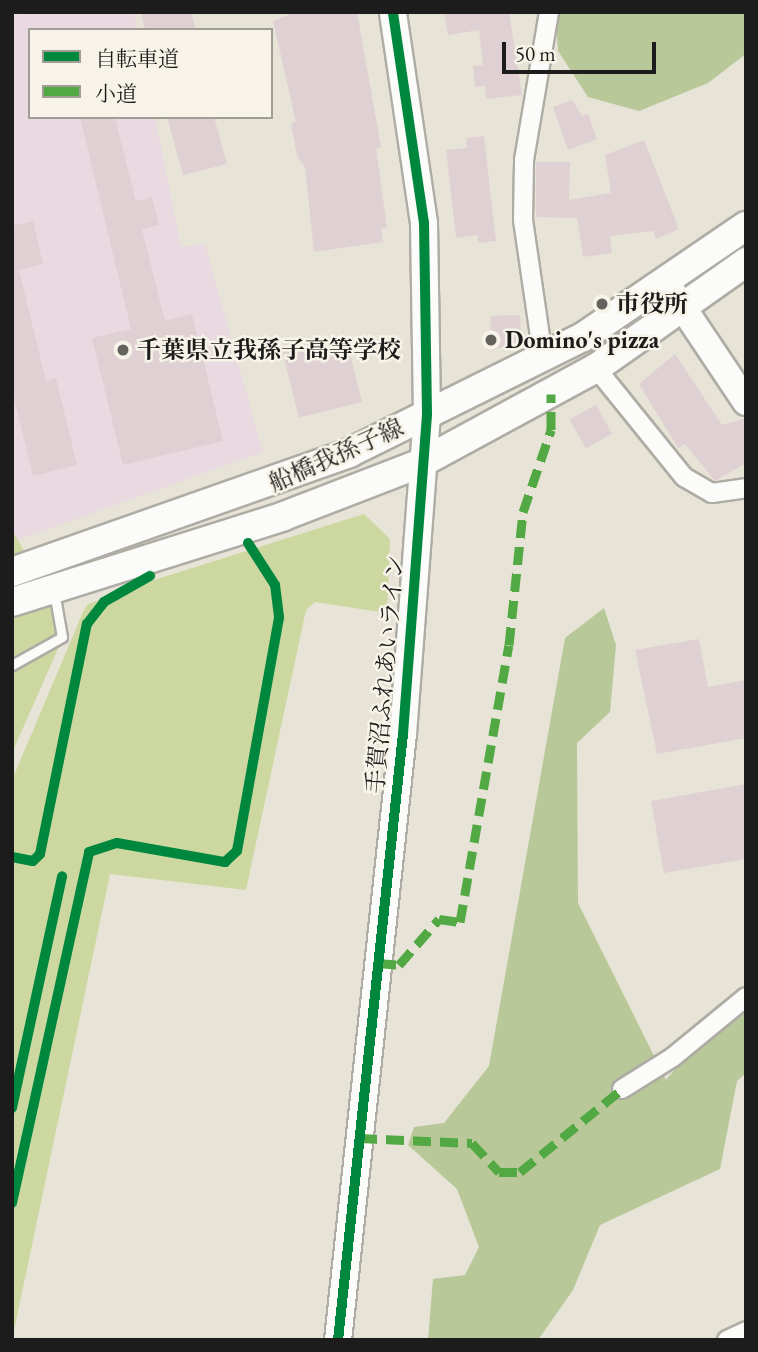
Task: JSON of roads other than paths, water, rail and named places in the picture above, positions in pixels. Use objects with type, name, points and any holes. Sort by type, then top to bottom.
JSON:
[{"type":"main road","name":"船橋我孫子線","points":[[25,568],[270,485],[427,414],[543,357],[667,284],[746,226]]},
{"type":"main road","name":"船橋我孫子線","points":[[12,603],[284,516],[421,463],[596,368],[746,262]]},
{"type":"street","name":"手賀沼ふれあいライン","points":[[338,1340],[403,734],[421,463],[427,414],[424,223],[393,12]]},
{"type":"street","points":[[543,357],[523,220],[524,160],[549,12]]},
{"type":"street","points":[[667,284],[746,402]]},
{"type":"street","points":[[596,368],[684,477],[712,493],[746,488]]},
{"type":"street","points":[[622,1089],[673,1057],[746,997]]},
{"type":"street","points":[[727,1340],[746,1331]]},
{"type":"lane","points":[[12,666],[62,638],[48,591]]},
{"type":"place","name":"市役所","points":[[602,304]]},
{"type":"place","name":"Domino's pizza","points":[[491,340]]},
{"type":"place","name":"千葉県立我孫子高等学校","points":[[123,350]]}]
